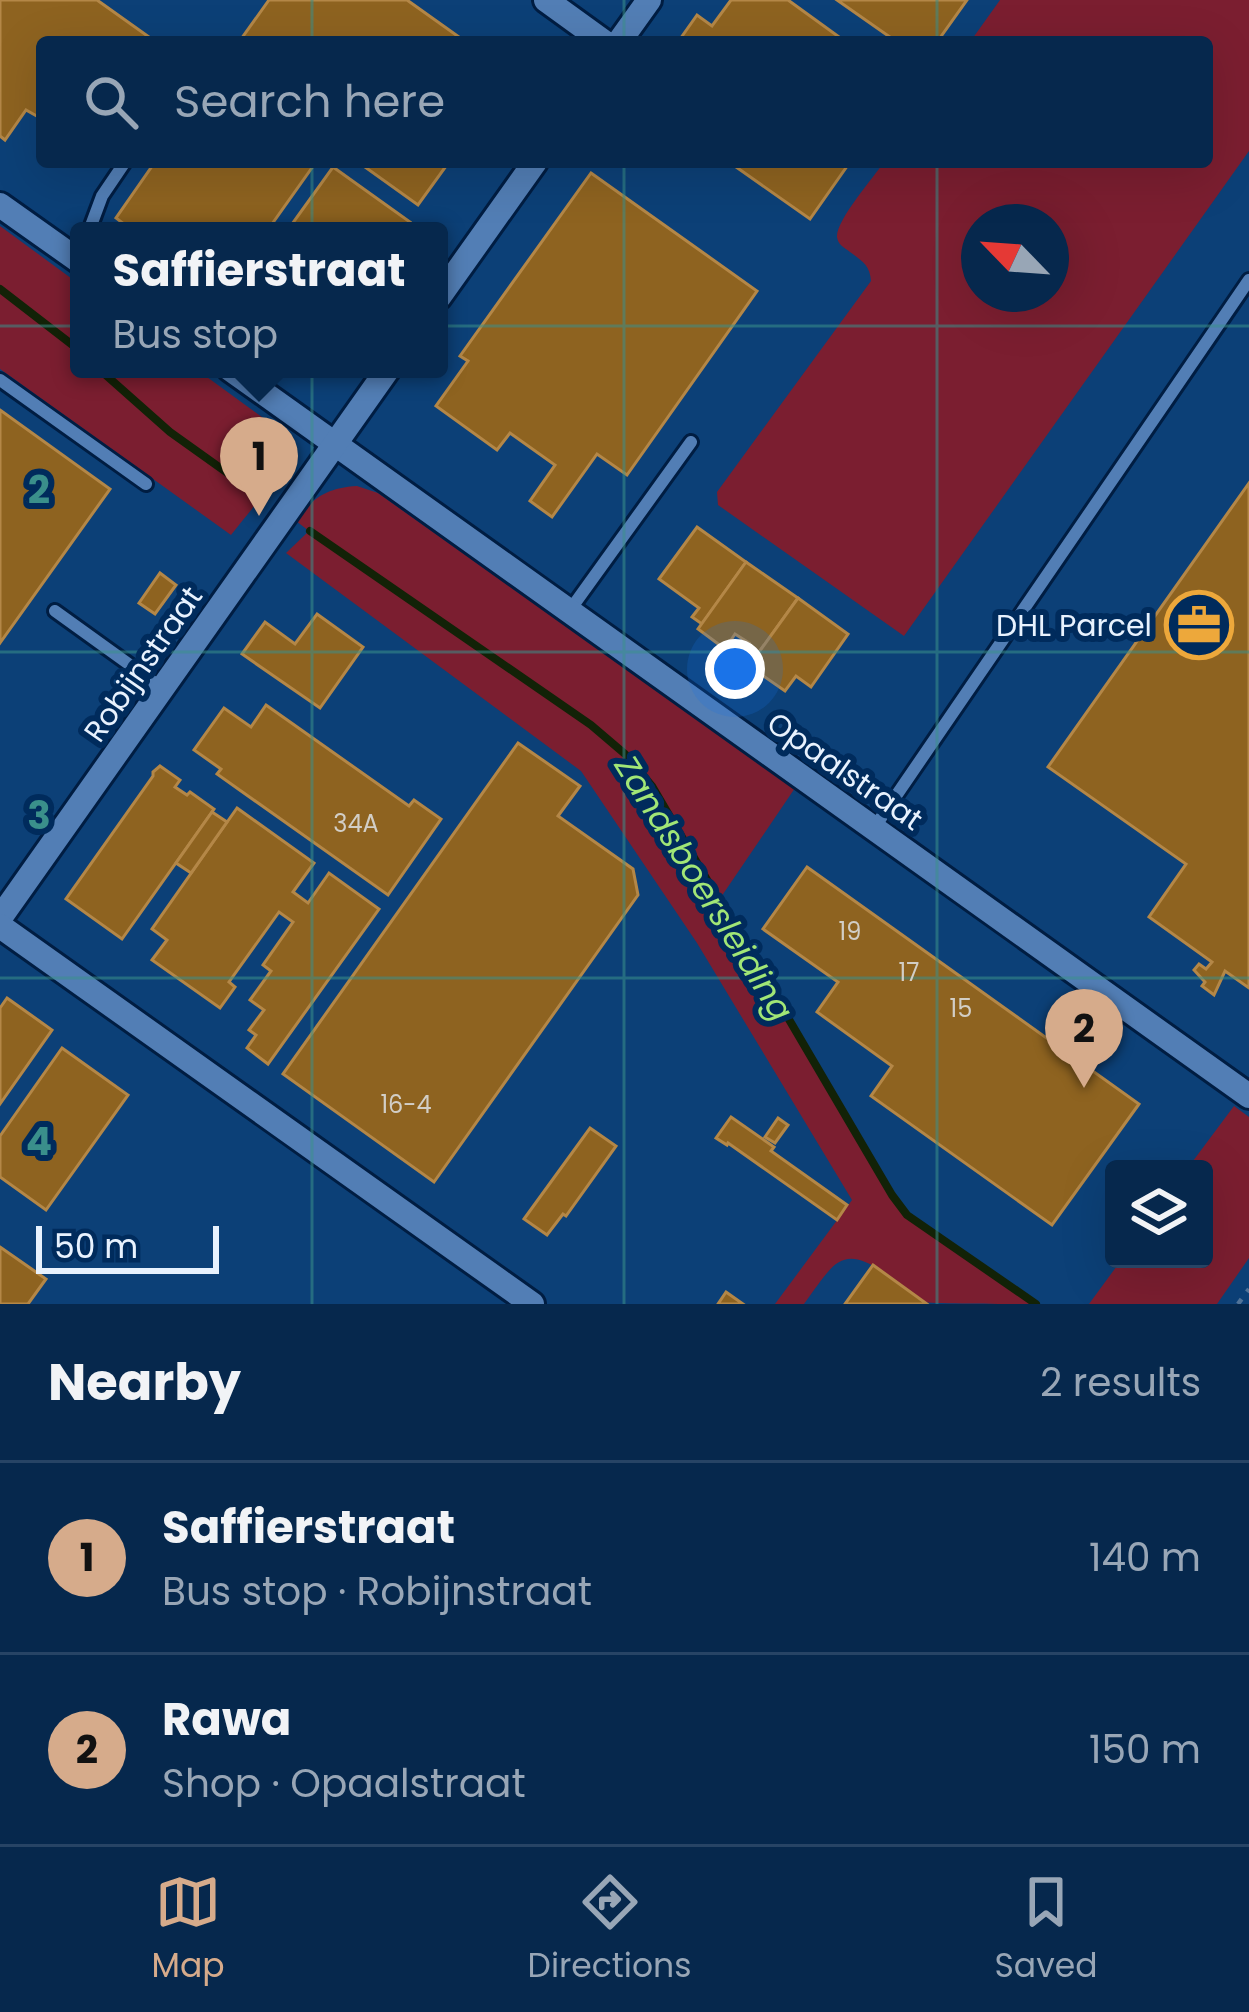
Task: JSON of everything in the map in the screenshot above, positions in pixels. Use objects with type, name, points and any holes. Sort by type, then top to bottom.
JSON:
[{"type":"street","points":[[546,0],[596,36]]},
{"type":"street","points":[[624,36],[649,0]]},
{"type":"street","points":[[448,284],[531,168]]},
{"type":"street","points":[[0,205],[70,250]]},
{"type":"street","name":"Opaalstraat","points":[[243,378],[1249,1096]]},
{"type":"street","name":"Robijnstraat","points":[[4,908],[382,378]]},
{"type":"street","points":[[4,908],[532,1304]]},
{"type":"lane","points":[[92,222],[102,196],[121,168]]},
{"type":"lane","points":[[874,828],[1249,280]]},
{"type":"lane","points":[[0,380],[146,484]]},
{"type":"lane","points":[[569,611],[691,442]]},
{"type":"lane","points":[[55,611],[162,688]]},
{"type":"path","points":[[1238,1304],[1249,1289]]},
{"type":"shaded area","points":[[0,0],[1249,0],[1249,1304],[0,1304]]},
{"type":"shaded area","points":[[1000,0],[1249,0],[1249,151],[904,636],[718,505],[717,492],[871,281],[865,264],[838,240],[838,230],[880,168],[1213,168],[1213,36],[974,36]]},
{"type":"shaded area","points":[[0,226],[70,277],[70,378],[208,378],[281,431],[274,475],[231,535],[0,369]]},
{"type":"shaded area","points":[[357,486],[378,493],[795,788],[719,900],[892,1195],[907,1214],[1036,1304],[922,1302],[875,1267],[850,1259],[832,1268],[804,1304],[775,1304],[852,1200],[697,943],[581,771],[286,553],[309,531],[296,521],[308,506],[329,492]]},
{"type":"shaded area","points":[[1234,1106],[1249,1117],[1249,1258],[1217,1304],[1089,1304],[1115,1268],[1213,1268],[1213,1160],[1194,1160]]},
{"type":"building","points":[[0,0],[97,0],[148,36],[36,36],[36,116],[26,110],[5,140],[0,136]]},
{"type":"building","points":[[269,0],[407,0],[458,36],[243,36]]},
{"type":"building","points":[[731,0],[788,0],[838,36],[682,36],[697,15],[712,26]]},
{"type":"building","points":[[837,0],[967,0],[941,36],[888,36]]},
{"type":"building","points":[[151,168],[312,168],[273,222],[121,222],[116,218]]},
{"type":"building","points":[[334,168],[410,222],[293,222]]},
{"type":"building","points":[[366,168],[445,168],[418,205]]},
{"type":"building","points":[[738,168],[846,168],[810,219]]},
{"type":"building","points":[[591,173],[757,291],[627,475],[597,454],[552,517],[530,501],[555,465],[510,433],[497,450],[436,406],[468,361],[460,356]]},
{"type":"building","points":[[0,410],[110,489],[0,643]]},
{"type":"building","name":"DHL Parcel","points":[[1249,483],[1249,988],[1225,971],[1214,995],[1202,986],[1205,982],[1194,970],[1199,964],[1206,969],[1212,962],[1149,917],[1186,864],[1048,767]]},
{"type":"building","points":[[697,527],[746,562],[702,624],[692,617],[699,608],[659,579]]},
{"type":"building","points":[[746,562],[798,598],[749,666],[738,658],[749,643],[735,634],[725,649],[698,629]]},
{"type":"building","points":[[160,573],[176,585],[155,614],[139,603]]},
{"type":"building","points":[[798,598],[848,634],[811,687],[796,676],[785,691],[749,666]]},
{"type":"building","points":[[317,614],[363,647],[320,708],[242,654],[265,622],[295,644]]},
{"type":"building","points":[[266,705],[409,806],[414,800],[441,819],[388,895],[217,774],[221,769],[194,750],[224,708],[251,727]]},
{"type":"building","points":[[518,743],[580,786],[558,816],[633,869],[638,895],[434,1182],[283,1074]]},
{"type":"building","points":[[160,766],[180,780],[175,787],[214,809],[122,939],[66,899]]},
{"type":"building","points":[[237,808],[314,863],[293,892],[308,903],[329,873],[379,909],[268,1064],[247,1048],[256,1035],[249,1030],[264,1010],[250,1000],[271,971],[263,965],[293,922],[279,912],[229,982],[235,987],[220,1008],[152,960],[167,940],[152,929]]},
{"type":"building","points":[[212,812],[227,822],[191,873],[176,863]]},
{"type":"building","points":[[807,867],[1139,1104],[1052,1225],[871,1096],[892,1066],[817,1012],[838,982],[763,929]]},
{"type":"building","points":[[7,998],[52,1030],[0,1104],[0,1008]]},
{"type":"building","points":[[62,1048],[128,1095],[46,1210],[0,1177],[0,1136]]},
{"type":"building","points":[[731,1117],[847,1205],[837,1220],[716,1138]]},
{"type":"building","points":[[778,1118],[788,1125],[775,1143],[765,1137]]},
{"type":"building","points":[[590,1128],[616,1146],[547,1235],[524,1219]]},
{"type":"building","points":[[0,1247],[46,1279],[28,1304],[0,1304]]},
{"type":"building","points":[[873,1265],[927,1304],[845,1304]]},
{"type":"building","points":[[726,1292],[743,1304],[718,1304]]},
{"type":"waterway","name":"Zandsboersleiding","points":[[0,289],[70,343]]},
{"type":"waterway","name":"Zandsboersleiding","points":[[109,378],[170,432],[261,497]]},
{"type":"waterway","name":"Zandsboersleiding","points":[[310,531],[591,725],[625,754],[652,786],[892,1195],[907,1215],[1036,1304]]},
{"type":"place","name":"Saffierstraat","points":[[259,516]]},
{"type":"place","name":"DHL Parcel","points":[[1199,625]]},
{"type":"place","name":"Rawa","points":[[1084,1088]]}]
